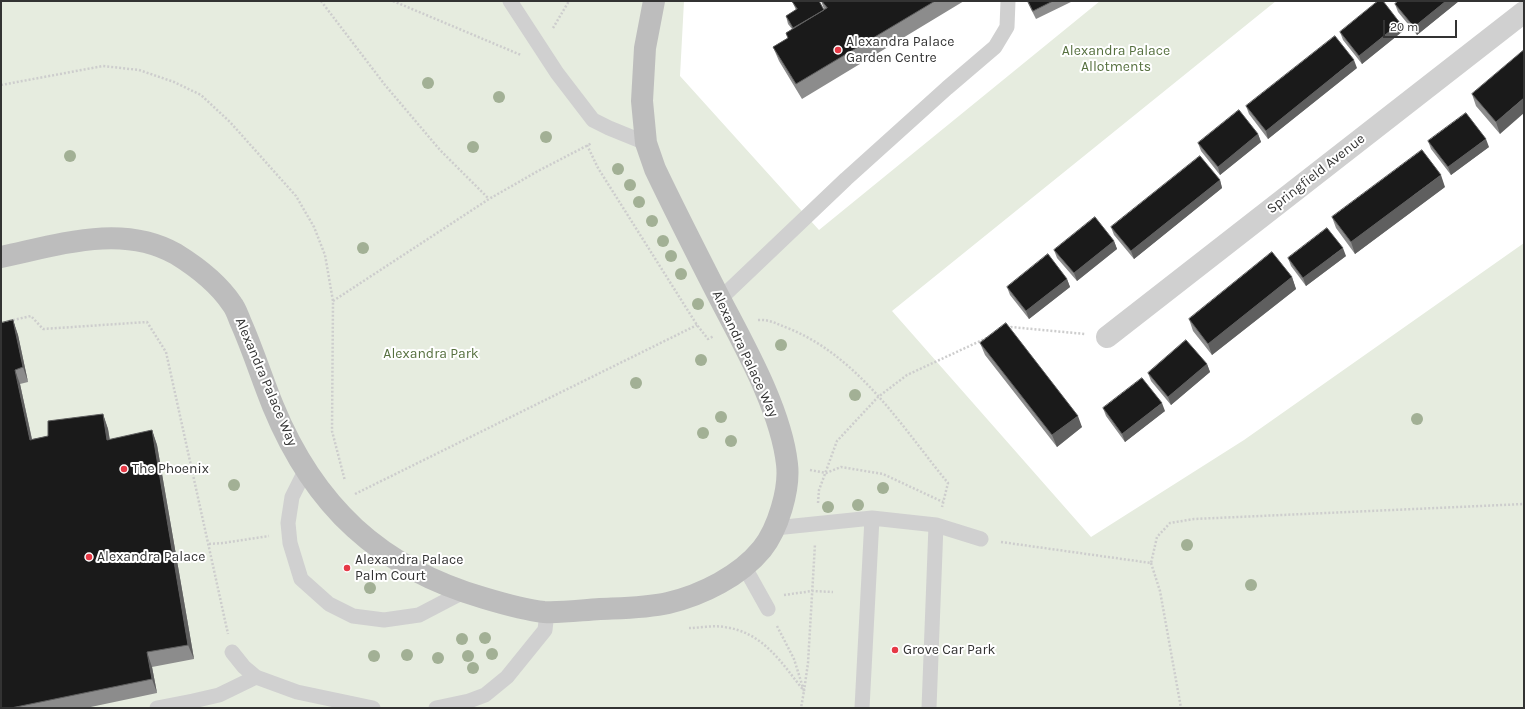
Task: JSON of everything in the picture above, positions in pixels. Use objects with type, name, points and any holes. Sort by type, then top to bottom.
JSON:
[{"type":"street","name":"Alexandra Palace Way","points":[[1,257],[108,237],[137,239],[173,252],[209,276],[233,305],[249,341],[274,408],[305,471],[340,500],[362,536],[397,561],[434,581],[463,592],[508,605],[547,612],[664,604],[687,598],[721,582],[744,566],[762,549],[776,528],[784,499],[788,466],[781,434],[768,396],[736,328],[654,170],[646,143],[642,101],[645,48],[654,1]]},
{"type":"street","name":"Springfield Avenue","points":[[1107,337],[1524,12]]},
{"type":"lane","points":[[510,1],[557,73],[593,120],[646,143]]},
{"type":"lane","points":[[720,299],[846,179],[995,47],[1007,27],[1008,1]]},
{"type":"lane","points":[[305,471],[292,497],[288,523],[290,543],[301,580],[329,604],[353,616],[384,620],[419,615],[463,592]]},
{"type":"lane","points":[[776,528],[872,518],[938,519],[981,539]]},
{"type":"lane","points":[[862,708],[872,518]]},
{"type":"lane","points":[[930,708],[938,519]]},
{"type":"lane","points":[[744,566],[768,609]]},
{"type":"lane","points":[[436,708],[469,701],[485,695],[507,676],[545,630],[547,612]]},
{"type":"lane","points":[[232,652],[244,667],[256,677],[297,692],[373,708]]},
{"type":"lane","points":[[157,708],[193,704],[219,695],[256,677]]},
{"type":"path","points":[[321,1],[385,85],[440,150],[489,199],[333,301]]},
{"type":"path","points":[[393,1],[523,56]]},
{"type":"path","points":[[541,48],[569,1]]},
{"type":"path","points":[[1,85],[103,66],[139,70],[174,82],[201,95],[230,122],[296,196],[314,227],[325,255],[333,301],[332,431],[340,500],[697,325]]},
{"type":"path","name":"Alexandra Palace Way","points":[[489,199],[586,145],[598,168],[697,325],[708,339]]},
{"type":"path","points":[[9,321],[31,316],[43,329],[147,322],[166,352],[232,652]]},
{"type":"path","points":[[753,320],[770,321],[800,334],[829,351],[858,375],[878,397],[948,483],[944,502],[938,519]]},
{"type":"path","points":[[1004,330],[1011,327],[1107,337]]},
{"type":"path","points":[[801,708],[808,664],[819,490],[837,441],[878,397],[907,375],[997,333]]},
{"type":"path","points":[[826,473],[841,467],[883,474],[944,502]]},
{"type":"path","points":[[1181,708],[1160,591],[1151,563],[1157,537],[1170,523],[1194,519],[1524,504]]},
{"type":"path","points":[[209,544],[261,537]]},
{"type":"path","points":[[981,539],[1151,563]]},
{"type":"path","points":[[783,595],[812,591],[833,592]]},
{"type":"path","points":[[768,609],[794,659],[804,691]]},
{"type":"path","points":[[689,628],[722,627],[742,631],[764,643],[804,691]]},
{"type":"green space","name":"Alexandra Park","points":[[1,1],[684,1],[680,76],[819,230],[1100,1],[1276,1],[892,311],[1091,537],[1244,440],[1524,243],[1524,708],[1,708]]},
{"type":"building","points":[[792,1],[819,1],[824,10],[793,28],[786,16],[797,9]]},
{"type":"building","name":"Alexandra Palace Garden Centre","points":[[822,1],[935,1],[796,84],[773,47],[788,38],[786,33],[827,8]]},
{"type":"building","points":[[1028,1],[1053,1],[1033,11]]},
{"type":"building","points":[[1378,1],[1383,1],[1400,23],[1359,56],[1340,32]]},
{"type":"building","points":[[1398,1],[1446,1],[1414,27],[1395,4]]},
{"type":"building","points":[[1335,36],[1354,60],[1266,131],[1246,106]]},
{"type":"building","points":[[1524,50],[1524,98],[1496,122],[1472,94]]},
{"type":"building","points":[[1239,110],[1258,134],[1218,167],[1198,143]]},
{"type":"building","points":[[1466,113],[1486,139],[1448,167],[1428,141]]},
{"type":"building","points":[[1422,150],[1441,175],[1351,242],[1332,217]]},
{"type":"building","points":[[1200,156],[1220,180],[1131,251],[1111,227]]},
{"type":"building","points":[[1095,217],[1114,241],[1074,273],[1054,250]]},
{"type":"building","points":[[1327,228],[1343,248],[1303,278],[1288,258]]},
{"type":"building","points":[[1272,252],[1292,277],[1208,344],[1189,319]]},
{"type":"building","points":[[1048,254],[1067,279],[1026,311],[1007,287]]},
{"type":"building","name":"Alexandra Palace","points":[[13,320],[23,367],[15,370],[30,440],[48,436],[48,421],[103,414],[107,440],[152,430],[188,645],[147,652],[152,679],[11,708],[1,708],[1,323]]},
{"type":"building","points":[[1006,323],[1078,416],[1052,435],[980,343]]},
{"type":"building","points":[[1186,340],[1207,364],[1168,397],[1148,373]]},
{"type":"building","points":[[1142,378],[1162,403],[1122,434],[1103,408]]},
{"type":"place","name":"Alexandra Palace Garden Centre","points":[[838,50]]},
{"type":"place","name":"The Phoenix","points":[[124,469]]},
{"type":"place","name":"Alexandra Palace","points":[[89,557]]},
{"type":"place","name":"Alexandra Palace Palm Court","points":[[347,568]]},
{"type":"place","name":"Grove Car Park","points":[[895,650]]},
{"type":"park label","name":"Alexandra Palace Allotments","points":[[1116,60]]}]
